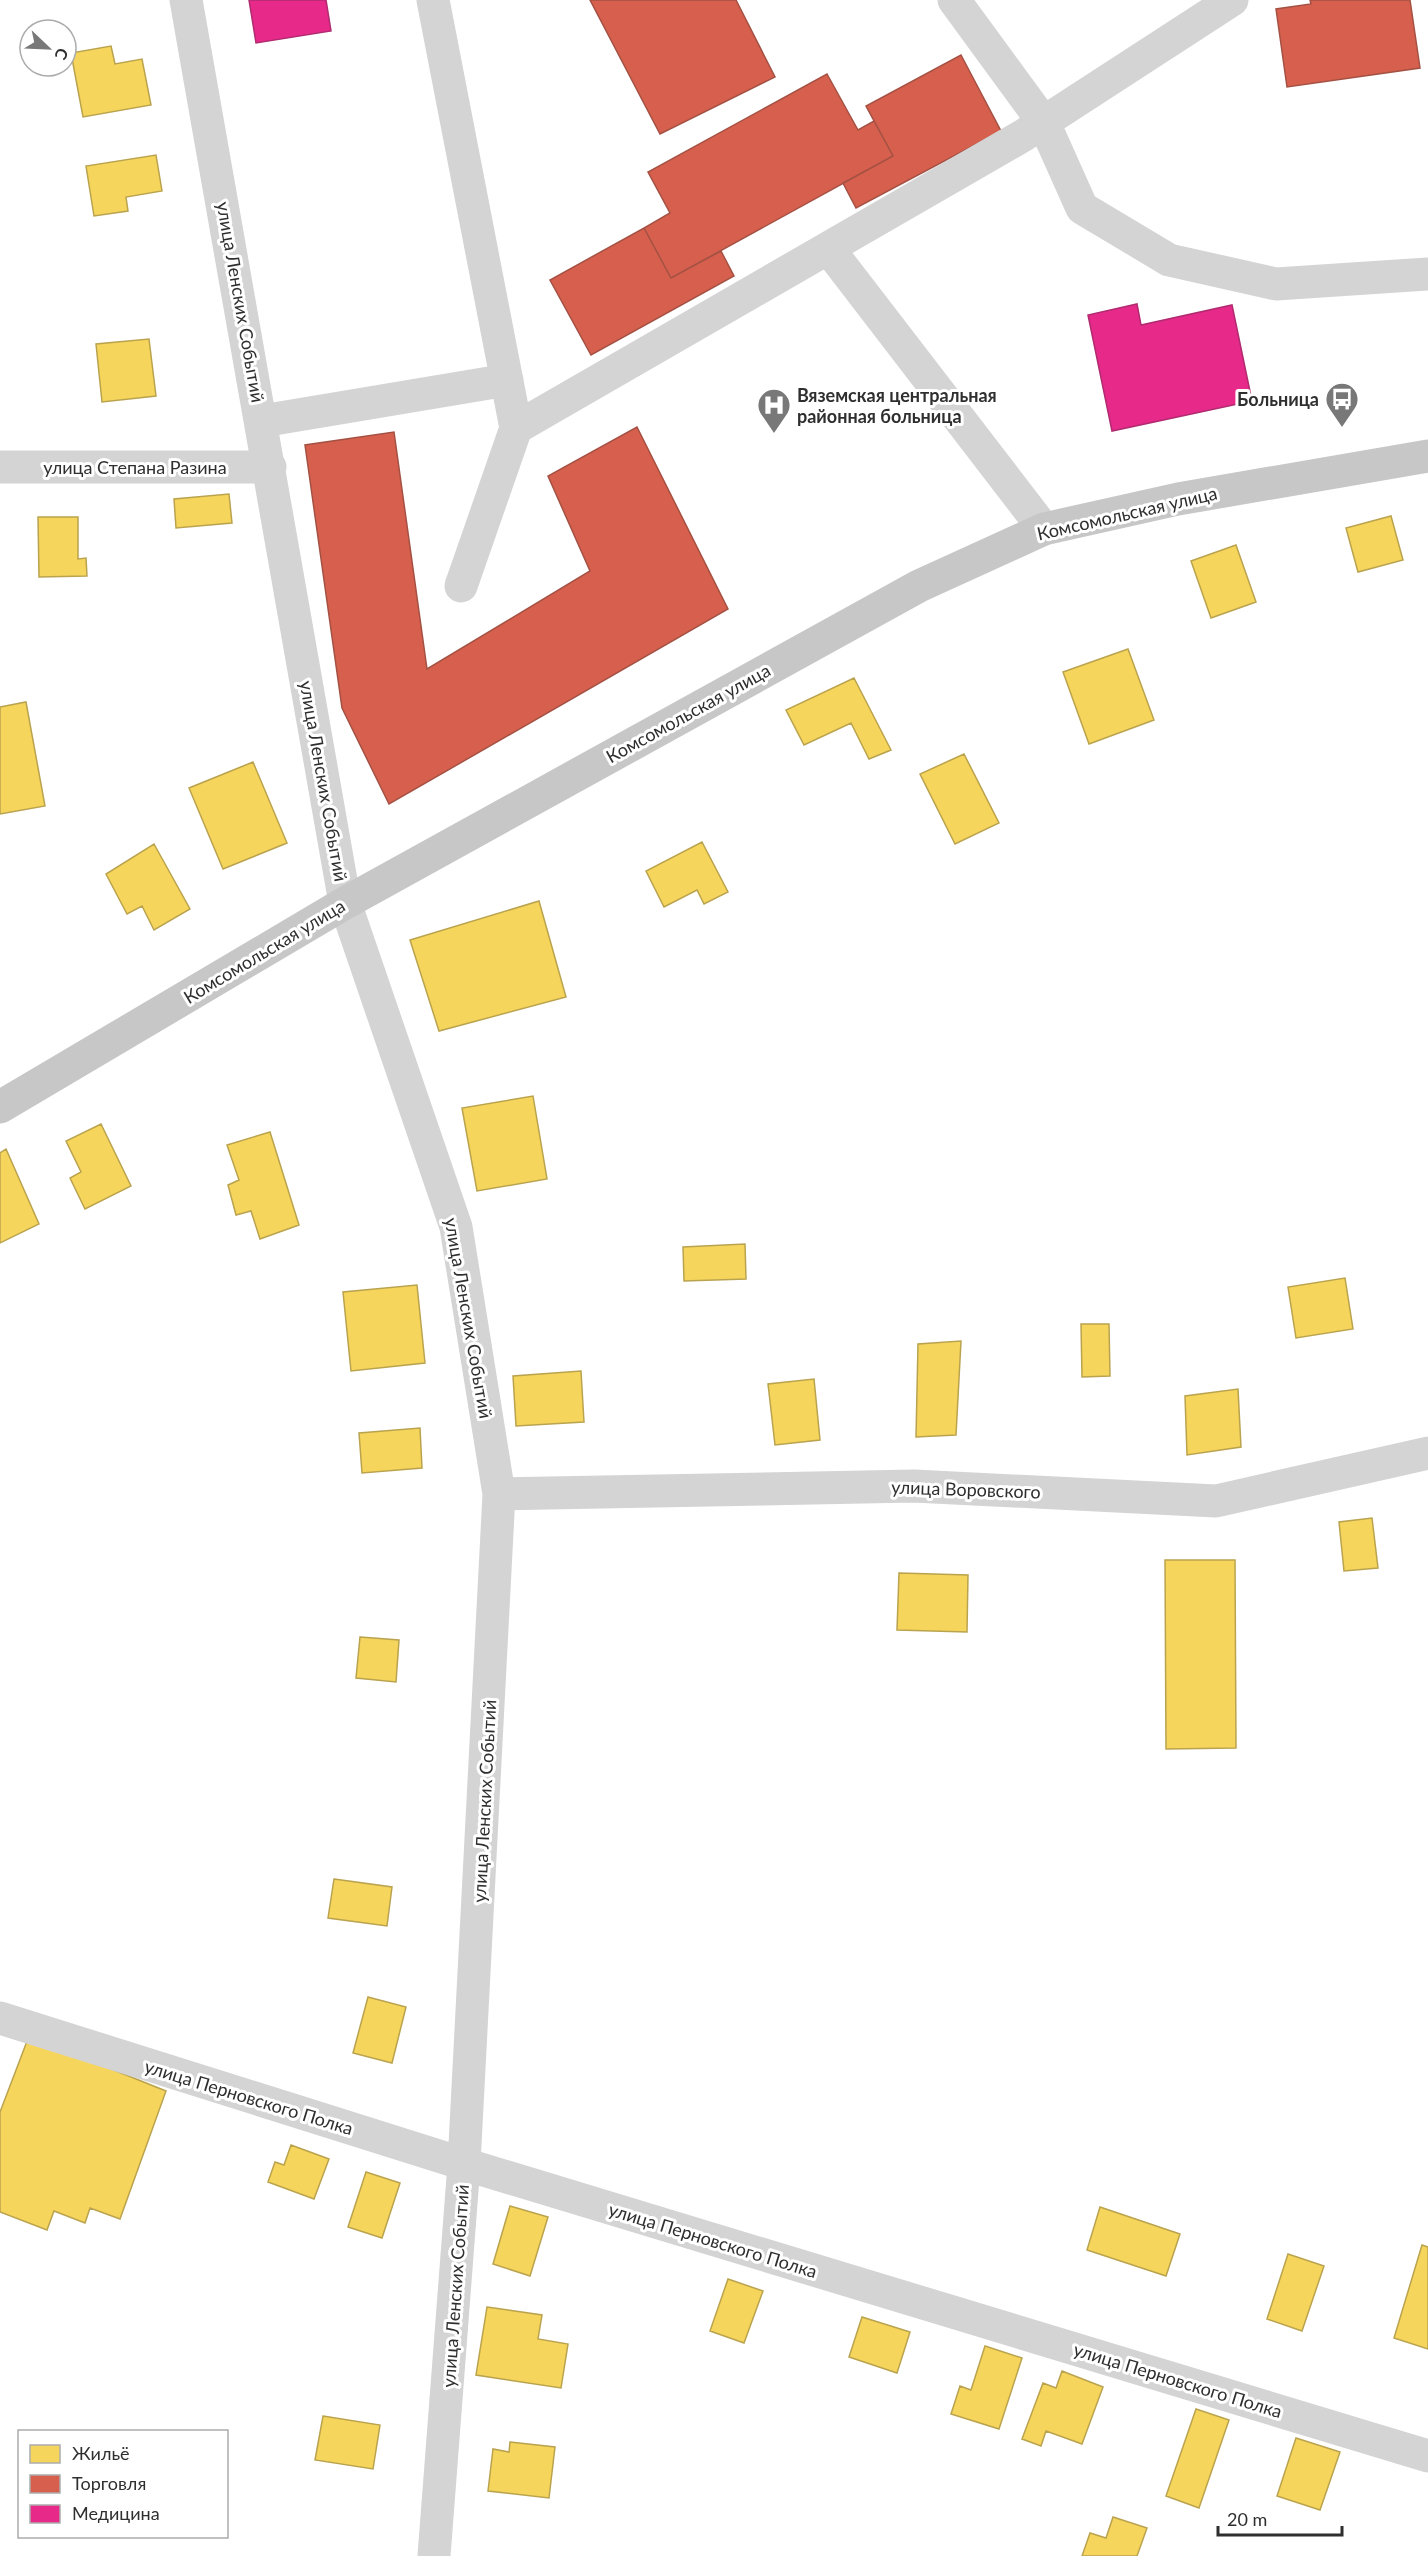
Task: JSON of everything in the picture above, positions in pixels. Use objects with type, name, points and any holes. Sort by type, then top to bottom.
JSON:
[{"type":"main road","name":"Комсомольская улица","points":[[0,1107],[345,903],[919,586],[1044,529],[1178,499],[1428,456]]},
{"type":"street","name":"улица Ленских Событий","points":[[186,0],[345,903],[456,1227],[499,1494],[464,2164],[434,2556]]},
{"type":"street","points":[[433,0],[516,428],[461,586]]},
{"type":"street","points":[[954,0],[1044,123],[1082,208],[1169,260],[1276,284],[1428,274]]},
{"type":"street","points":[[516,428],[1044,123],[1232,0]]},
{"type":"street","points":[[828,248],[1044,529]]},
{"type":"street","points":[[262,422],[507,380]]},
{"type":"street","name":"улица Степана Разина","points":[[0,467],[270,467]]},
{"type":"street","name":"улица Воровского","points":[[499,1494],[914,1486],[1216,1501],[1428,1453]]},
{"type":"street","name":"улица Перновского Полка","points":[[0,2018],[464,2164],[1428,2456]]},
{"type":"building: Жильё","points":[[111,46],[115,64],[142,59],[151,105],[83,117],[76,78],[78,78],[78,52]]},
{"type":"building: Жильё","points":[[156,155],[162,191],[126,197],[128,211],[94,216],[86,166]]},
{"type":"building: Жильё","points":[[149,339],[156,396],[102,402],[96,344]]},
{"type":"building: Жильё","points":[[229,494],[232,523],[176,528],[174,499]]},
{"type":"building: Жильё","points":[[1391,516],[1403,560],[1358,572],[1346,528]]},
{"type":"building: Жильё","points":[[38,517],[78,517],[78,559],[86,558],[87,576],[39,577]]},
{"type":"building: Жильё","points":[[1236,545],[1256,602],[1211,618],[1191,561]]},
{"type":"building: Жильё","points":[[1128,649],[1154,720],[1089,744],[1063,672]]},
{"type":"building: Жильё","points":[[854,678],[891,750],[869,759],[851,723],[804,745],[786,710]]},
{"type":"building: Жильё","points":[[26,702],[45,806],[0,814],[0,707]]},
{"type":"building: Жильё","points":[[964,754],[999,823],[955,844],[920,774]]},
{"type":"building: Жильё","points":[[253,762],[287,843],[223,869],[189,788]]},
{"type":"building: Жильё","points":[[702,842],[728,892],[704,904],[697,890],[664,907],[646,871]]},
{"type":"building: Жильё","points":[[154,844],[190,909],[154,930],[142,906],[127,914],[106,874]]},
{"type":"building: Жильё","points":[[539,901],[566,997],[439,1031],[410,940]]},
{"type":"building: Жильё","points":[[533,1096],[547,1179],[477,1191],[462,1108]]},
{"type":"building: Жильё","points":[[101,1124],[131,1186],[85,1209],[70,1178],[81,1172],[66,1141]]},
{"type":"building: Жильё","points":[[270,1132],[299,1225],[260,1239],[251,1211],[236,1215],[228,1185],[239,1180],[227,1145]]},
{"type":"building: Жильё","points":[[6,1149],[39,1224],[0,1243],[0,1153]]},
{"type":"building: Жильё","points":[[745,1244],[746,1279],[684,1281],[683,1247]]},
{"type":"building: Жильё","points":[[1345,1278],[1353,1329],[1296,1338],[1288,1287]]},
{"type":"building: Жильё","points":[[417,1285],[425,1363],[351,1371],[343,1292]]},
{"type":"building: Жильё","points":[[1081,1324],[1109,1324],[1110,1376],[1082,1377]]},
{"type":"building: Жильё","points":[[961,1341],[956,1435],[916,1437],[918,1344]]},
{"type":"building: Жильё","points":[[581,1371],[584,1422],[516,1426],[513,1376]]},
{"type":"building: Жильё","points":[[814,1379],[820,1440],[775,1445],[768,1384]]},
{"type":"building: Жильё","points":[[1238,1389],[1241,1447],[1187,1455],[1185,1396]]},
{"type":"building: Жильё","points":[[420,1428],[422,1468],[362,1473],[359,1433]]},
{"type":"building: Жильё","points":[[1372,1518],[1378,1568],[1344,1571],[1339,1522]]},
{"type":"building: Жильё","points":[[1165,1560],[1235,1560],[1236,1748],[1166,1749]]},
{"type":"building: Жильё","points":[[899,1573],[968,1575],[967,1632],[897,1630]]},
{"type":"building: Жильё","points":[[360,1637],[399,1640],[396,1682],[356,1678]]},
{"type":"building: Жильё","points":[[334,1879],[392,1887],[387,1926],[328,1918]]},
{"type":"building: Жильё","points":[[368,1997],[406,2007],[392,2063],[353,2053]]},
{"type":"building: Жильё","points":[[29,2036],[166,2091],[120,2219],[90,2208],[85,2223],[54,2211],[47,2230],[0,2212],[0,2112]]},
{"type":"building: Жильё","points":[[291,2145],[329,2159],[314,2199],[268,2182],[275,2162],[284,2165]]},
{"type":"building: Жильё","points":[[366,2172],[400,2183],[382,2238],[348,2227]]},
{"type":"building: Жильё","points":[[510,2206],[548,2217],[530,2276],[493,2264]]},
{"type":"building: Жильё","points":[[1100,2207],[1180,2234],[1166,2276],[1087,2250]]},
{"type":"building: Жильё","points":[[1422,2245],[1428,2247],[1428,2349],[1394,2338]]},
{"type":"building: Жильё","points":[[1288,2254],[1324,2266],[1302,2331],[1267,2319]]},
{"type":"building: Жильё","points":[[728,2279],[763,2291],[744,2343],[710,2331]]},
{"type":"building: Жильё","points":[[487,2307],[542,2315],[538,2339],[568,2344],[561,2388],[476,2375]]},
{"type":"building: Жильё","points":[[862,2317],[910,2332],[897,2373],[849,2357]]},
{"type":"building: Жильё","points":[[985,2346],[1022,2358],[999,2429],[951,2414],[960,2386],[971,2390]]},
{"type":"building: Жильё","points":[[1062,2371],[1103,2387],[1082,2444],[1046,2431],[1041,2446],[1022,2439],[1043,2383],[1056,2388]]},
{"type":"building: Жильё","points":[[1196,2409],[1229,2420],[1199,2508],[1166,2496]]},
{"type":"building: Жильё","points":[[323,2416],[380,2425],[373,2469],[315,2460]]},
{"type":"building: Жильё","points":[[1296,2438],[1340,2452],[1320,2510],[1277,2496]]},
{"type":"building: Жильё","points":[[510,2442],[555,2447],[549,2498],[488,2491],[493,2449],[509,2452]]},
{"type":"building: Жильё","points":[[1113,2517],[1147,2528],[1137,2556],[1082,2556],[1090,2533],[1106,2538]]},
{"type":"building: Торговля","points":[[590,0],[736,0],[775,77],[660,134]]},
{"type":"building: Торговля","points":[[1310,0],[1410,0],[1420,68],[1287,87],[1276,9],[1311,4]]},
{"type":"building: Торговля","points":[[961,55],[1001,131],[856,208],[843,183],[893,156],[866,106]]},
{"type":"building: Торговля","points":[[827,74],[858,130],[874,121],[893,156],[671,278],[644,228],[670,213],[648,172]]},
{"type":"building: Торговля","points":[[644,228],[671,278],[721,251],[734,276],[591,355],[550,280]]},
{"type":"building: Торговля","points":[[637,427],[728,609],[389,804],[342,708],[305,445],[394,432],[427,669],[590,571],[548,476]]},
{"type":"building: Медицина","points":[[249,0],[326,0],[331,31],[256,43]]},
{"type":"building: Медицина","points":[[1137,304],[1141,325],[1232,305],[1252,401],[1112,431],[1088,315]]},
{"type":"place","name":"Больница","points":[[1342,428]]},
{"type":"place","name":"Вяземская центральная районная больница","points":[[774,434]]}]
